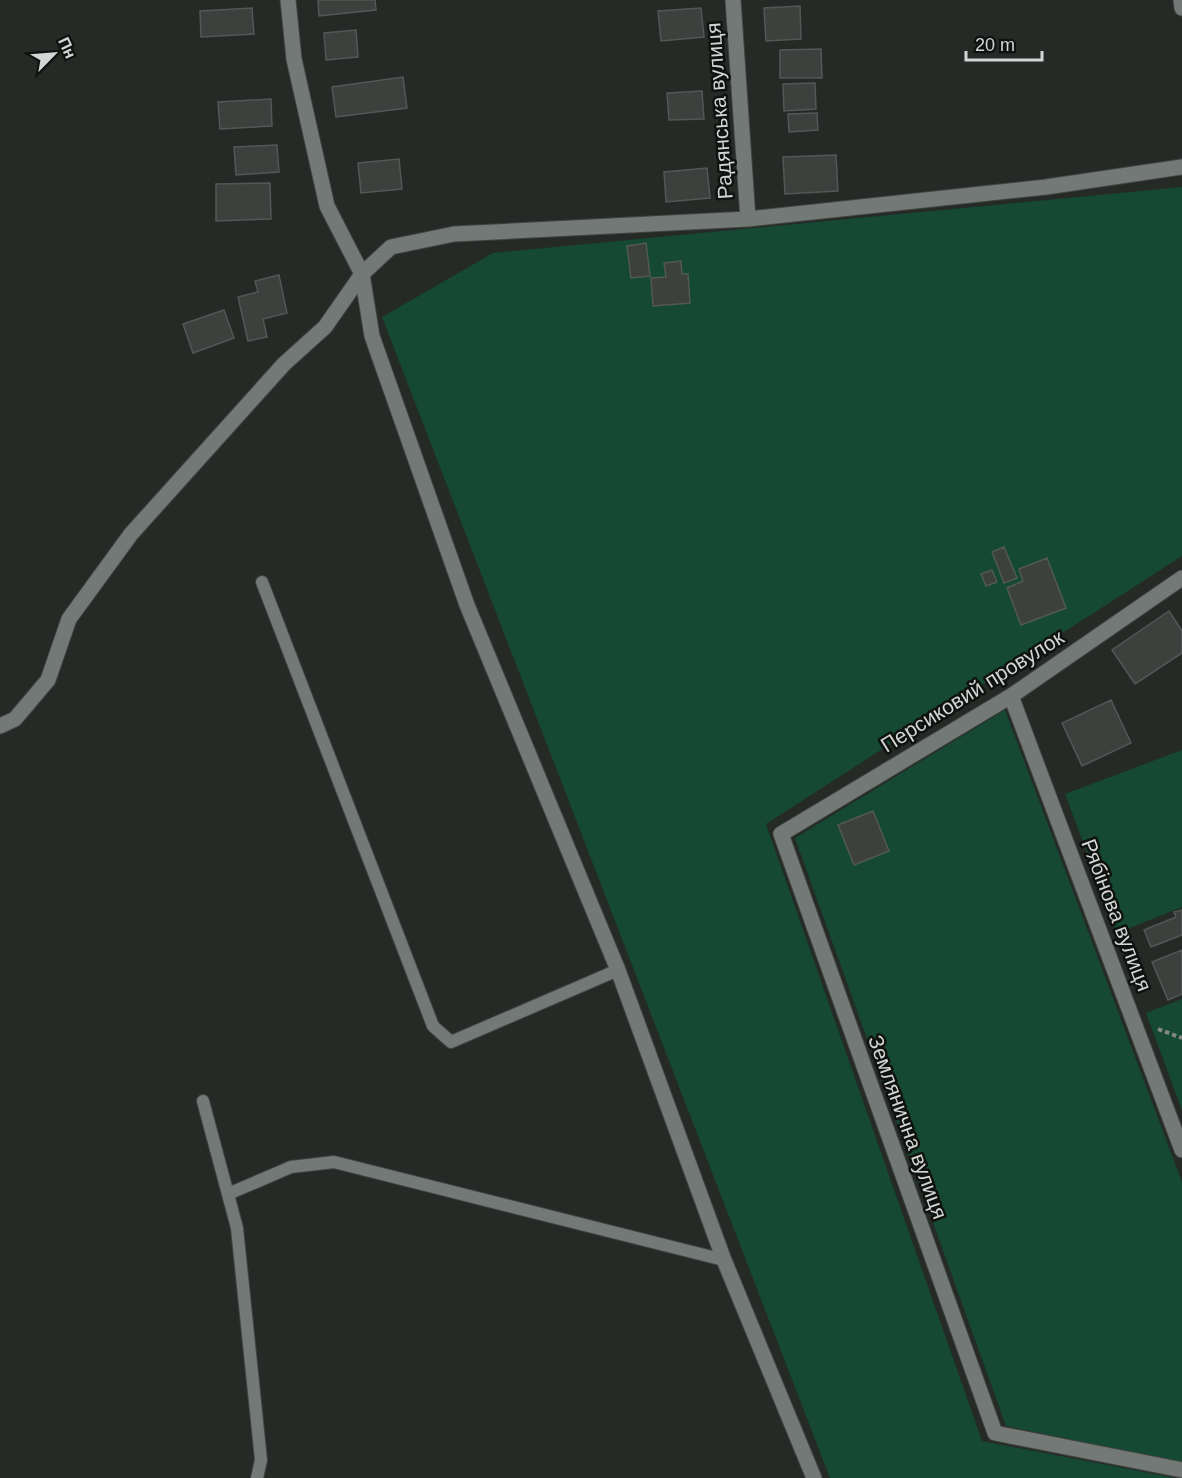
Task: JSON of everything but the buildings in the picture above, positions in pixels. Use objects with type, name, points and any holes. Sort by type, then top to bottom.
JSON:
[{"type":"street","points":[[288,0],[294,59],[327,206],[362,274],[372,336],[467,605],[618,970],[724,1260],[814,1478]]},
{"type":"street","name":"Радянська вулиця","points":[[733,0],[748,219]]},
{"type":"street","points":[[1181,0],[1182,8]]},
{"type":"street","points":[[0,726],[15,719],[48,680],[69,619],[131,534],[284,364],[325,327],[362,274],[392,247],[454,234],[748,219],[1046,186],[1182,167]]},
{"type":"street","name":"Персиковий провулок","points":[[781,834],[1011,696],[1182,578]]},
{"type":"street","name":"Рябінова вулиця","points":[[1011,696],[1182,1150]]},
{"type":"street","name":"Землянична вулиця","points":[[781,834],[995,1433],[1182,1470]]},
{"type":"lane","points":[[262,582],[433,1026],[451,1042],[618,970]]},
{"type":"lane","points":[[203,1101],[237,1228],[261,1460],[257,1478]]},
{"type":"lane","points":[[228,1194],[291,1167],[334,1162],[724,1260]]},
{"type":"green space","points":[[1182,187],[1182,556],[766,824],[982,1441],[1175,1478],[830,1478],[382,317],[493,253]]},
{"type":"green space","points":[[1005,710],[1182,1182],[1182,1463],[1006,1426],[795,838]]},
{"type":"green space","points":[[1182,750],[1182,907],[1117,933],[1065,794]]},
{"type":"green space","points":[[1182,999],[1182,1110],[1146,1013]]}]
